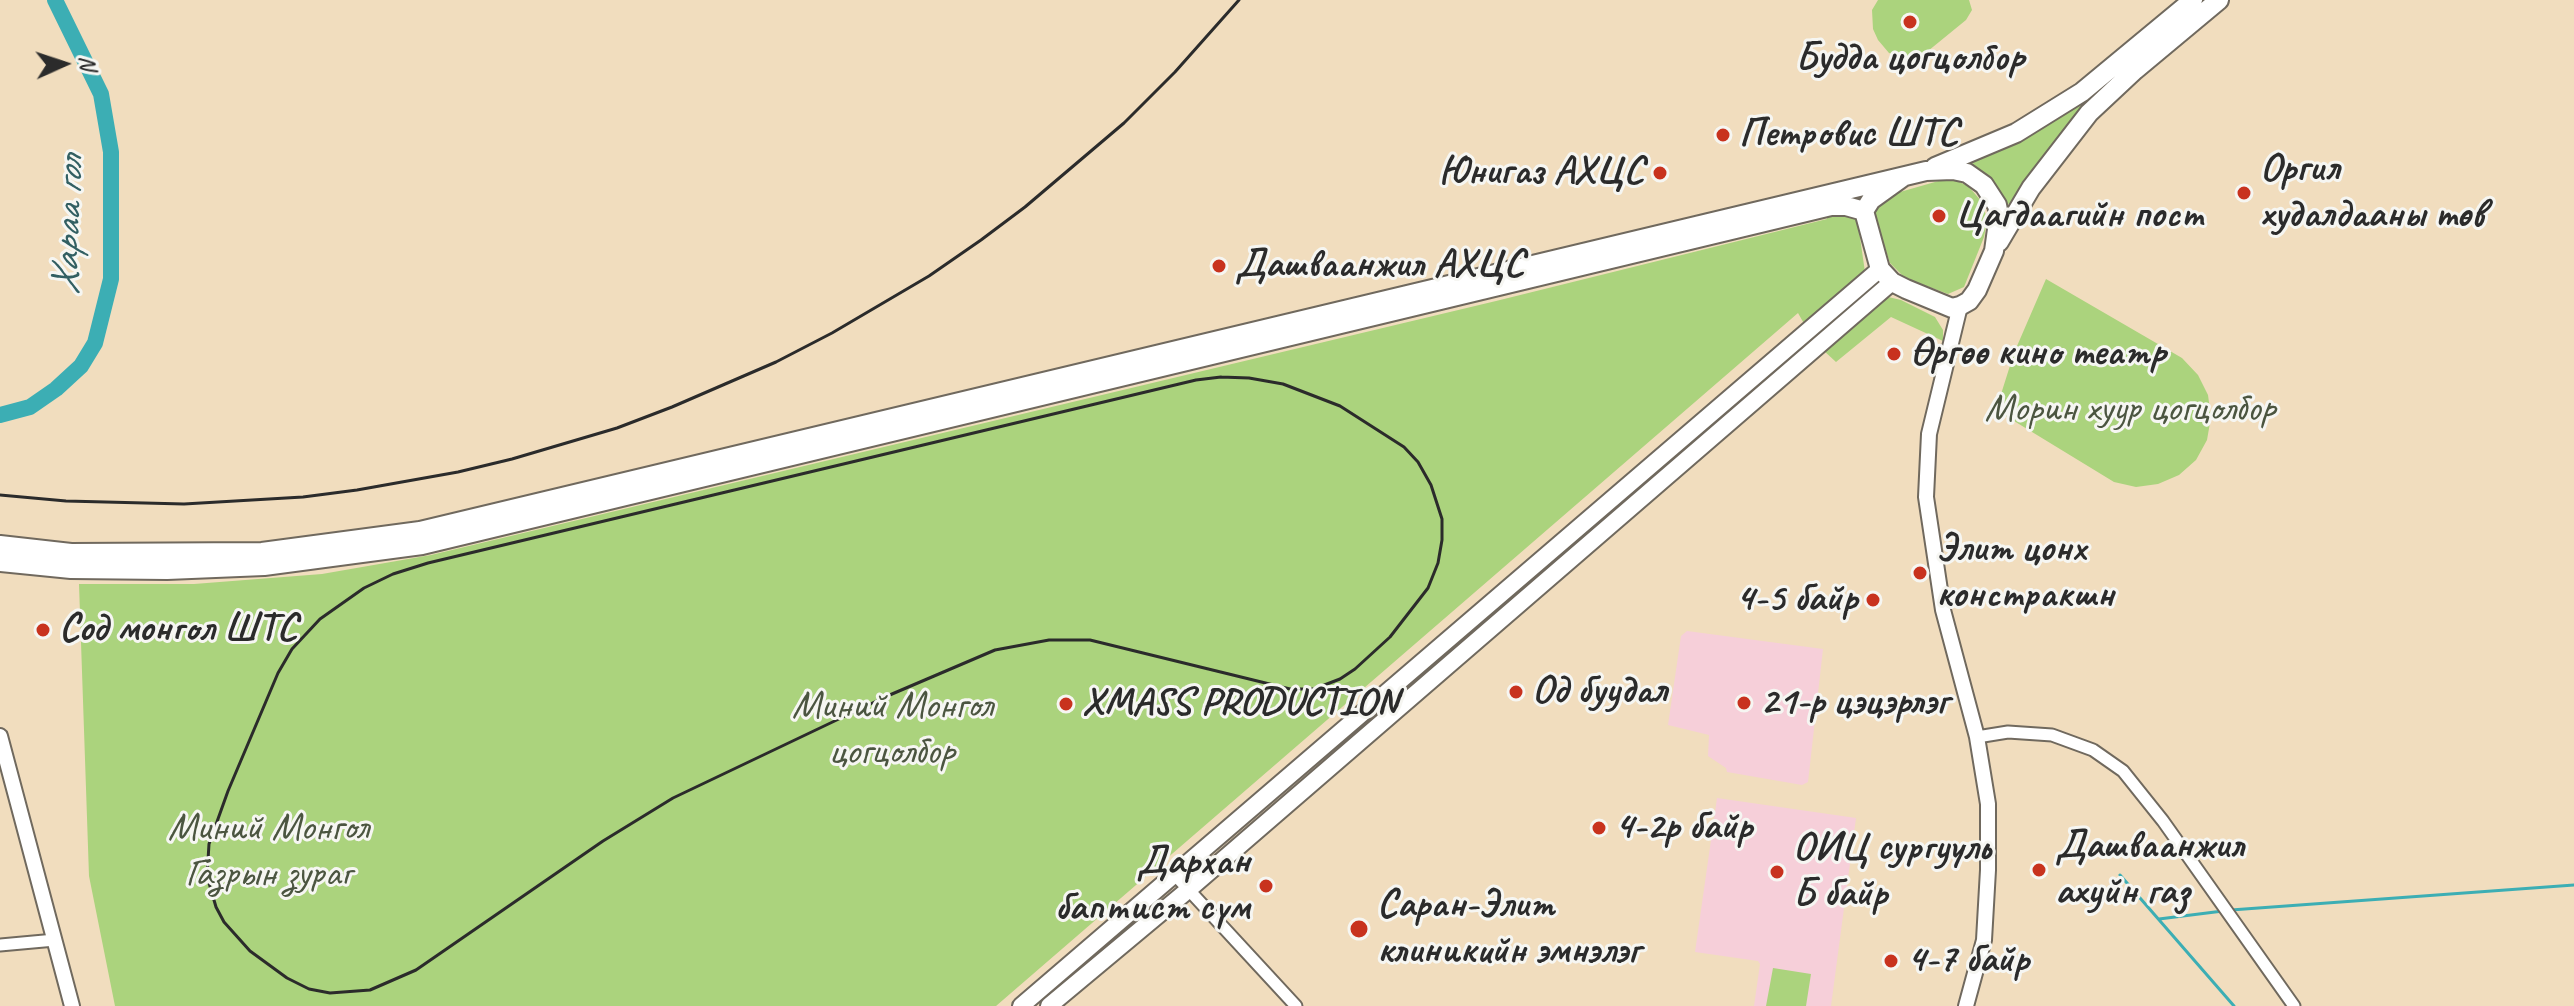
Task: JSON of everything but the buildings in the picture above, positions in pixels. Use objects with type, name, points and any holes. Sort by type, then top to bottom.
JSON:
[{"type":"highway","points":[[0,545],[71,553],[262,552],[420,531],[1903,177],[1974,152],[2050,113],[2082,92],[2193,0]]},
{"type":"highway","points":[[1864,211],[1886,275],[1952,308],[1969,301],[2031,188],[2089,113],[2219,0]]},
{"type":"highway","points":[[1926,171],[1967,173],[1991,193],[1999,215],[1994,251]]},
{"type":"highway","points":[[1864,211],[1871,200],[1903,177]]},
{"type":"highway","points":[[0,562],[71,569],[223,568],[264,566],[422,545],[1831,206],[1864,211]]},
{"type":"main road","points":[[1021,1006],[1886,275]]},
{"type":"main road","points":[[1049,1006],[1188,890],[1886,275]]},
{"type":"street","points":[[1960,306],[1929,434],[1926,497],[1943,610],[1977,737],[1988,804],[1984,940],[1966,1006]]},
{"type":"street","points":[[1977,737],[2008,732],[2052,735],[2093,750],[2123,771],[2163,821],[2294,1006]]},
{"type":"street","points":[[0,736],[72,1006]]},
{"type":"street","points":[[1175,875],[1296,1006]]},
{"type":"street","points":[[0,945],[55,940]]},
{"type":"shaded area","name":"21-р цэцэрлэг","points":[[1687,631],[1823,649],[1808,782],[1802,785],[1727,772],[1726,768],[1708,756],[1709,735],[1668,725],[1681,636]]},
{"type":"shaded area","name":"ОИЦ сургууль Б байр","points":[[1717,798],[1856,818],[1831,1006],[1754,1006],[1758,961],[1695,952]]},
{"type":"green space","points":[[1878,0],[1969,0],[1972,10],[1966,20],[1928,51],[1907,59],[1889,53],[1878,40],[1873,29],[1872,10]]},
{"type":"green space","points":[[2201,0],[2208,0],[2011,205],[2004,202],[1997,187],[1973,166],[1972,159]]},
{"type":"green space","points":[[1942,180],[1968,186],[1983,203],[1987,221],[1984,237],[1964,287],[1948,294],[1913,281],[1890,263],[1875,218],[1876,207],[1893,194]]},
{"type":"green space","name":"Миний Монгол цогцолбор","points":[[1841,208],[1857,217],[1865,272],[1806,327],[1798,313],[996,1006],[115,1006],[89,876],[79,584],[194,584],[322,574],[431,555],[1496,301],[1827,219],[1825,212]]},
{"type":"green space","name":"Морин хуур цогцолбор","points":[[2046,279],[2182,358],[2198,375],[2208,395],[2211,417],[2207,440],[2196,460],[2179,475],[2158,484],[2136,487],[2114,482],[1996,410],[2014,353]]},
{"type":"green space","points":[[1884,296],[1901,300],[1935,317],[1943,330],[1943,341],[1891,317],[1836,362],[1823,350]]},
{"type":"green space","points":[[1773,968],[1811,974],[1806,1006],[1766,1006]]},
{"type":"waterway","name":"Хараа гол","points":[[0,415],[30,407],[81,366],[95,343],[111,279],[111,152],[101,94],[55,0]]},
{"type":"waterway","points":[[2120,875],[2234,1006]]},
{"type":"waterway","points":[[2231,910],[2574,885]]},
{"type":"waterway","points":[[2159,919],[2223,911]]},
{"type":"railway","points":[[0,495],[66,501],[184,504],[303,497],[357,490],[512,459],[617,428],[672,407],[776,362],[832,333],[929,276],[981,240],[1124,123],[1175,72],[1239,0]]},
{"type":"railway","points":[[1221,377],[1283,384],[1340,406],[1404,447],[1418,462],[1431,485],[1442,519],[1442,540],[1438,563],[1428,588],[1390,637],[1340,679],[1314,689],[1290,689],[1090,640],[1049,640],[995,650],[885,697],[673,798],[603,841],[416,970],[370,990],[330,993],[309,989],[287,978],[250,951],[224,922],[207,876],[209,844],[228,791],[278,673],[292,649],[320,619],[364,588],[393,574],[428,563],[1196,380],[1221,377]]},
{"type":"place","name":"Будда цогцолбор","points":[[1910,22]]},
{"type":"place","name":"Петровис ШТС","points":[[1723,135]]},
{"type":"place","name":"Юнигаз АХЦС","points":[[1660,173]]},
{"type":"place","name":"Оргил худалдааны төв","points":[[2244,193]]},
{"type":"place","name":"Цагдаагийн пост","points":[[1939,216]]},
{"type":"place","name":"Дашваанжил АХЦС","points":[[1219,266]]},
{"type":"place","name":"Өргөө кино театр","points":[[1894,354]]},
{"type":"place","name":"Элит цонх констракшн","points":[[1920,573]]},
{"type":"place","name":"4-5 байр","points":[[1873,600]]},
{"type":"place","name":"Сод монгол ШТС","points":[[43,630]]},
{"type":"place","name":"Од буудал","points":[[1516,692]]},
{"type":"place","name":"21-р цэцэрлэг","points":[[1744,703]]},
{"type":"place","name":"XMASS PRODUCTION","points":[[1066,704]]},
{"type":"place","name":"4-2р байр","points":[[1599,828]]},
{"type":"place","name":"Дашваанжил ахуйн газ","points":[[2039,870]]},
{"type":"place","name":"ОИЦ сургууль Б байр","points":[[1777,872]]},
{"type":"place","name":"Дархан баптист сүм","points":[[1266,886]]},
{"type":"place","name":"Саран-Элит клиникийн эмнэлэг","points":[[1359,929]]},
{"type":"place","name":"4-7 байр","points":[[1891,961]]},
{"type":"park label","name":"Миний Монгол Газрын зураг","points":[[268,852]]}]
